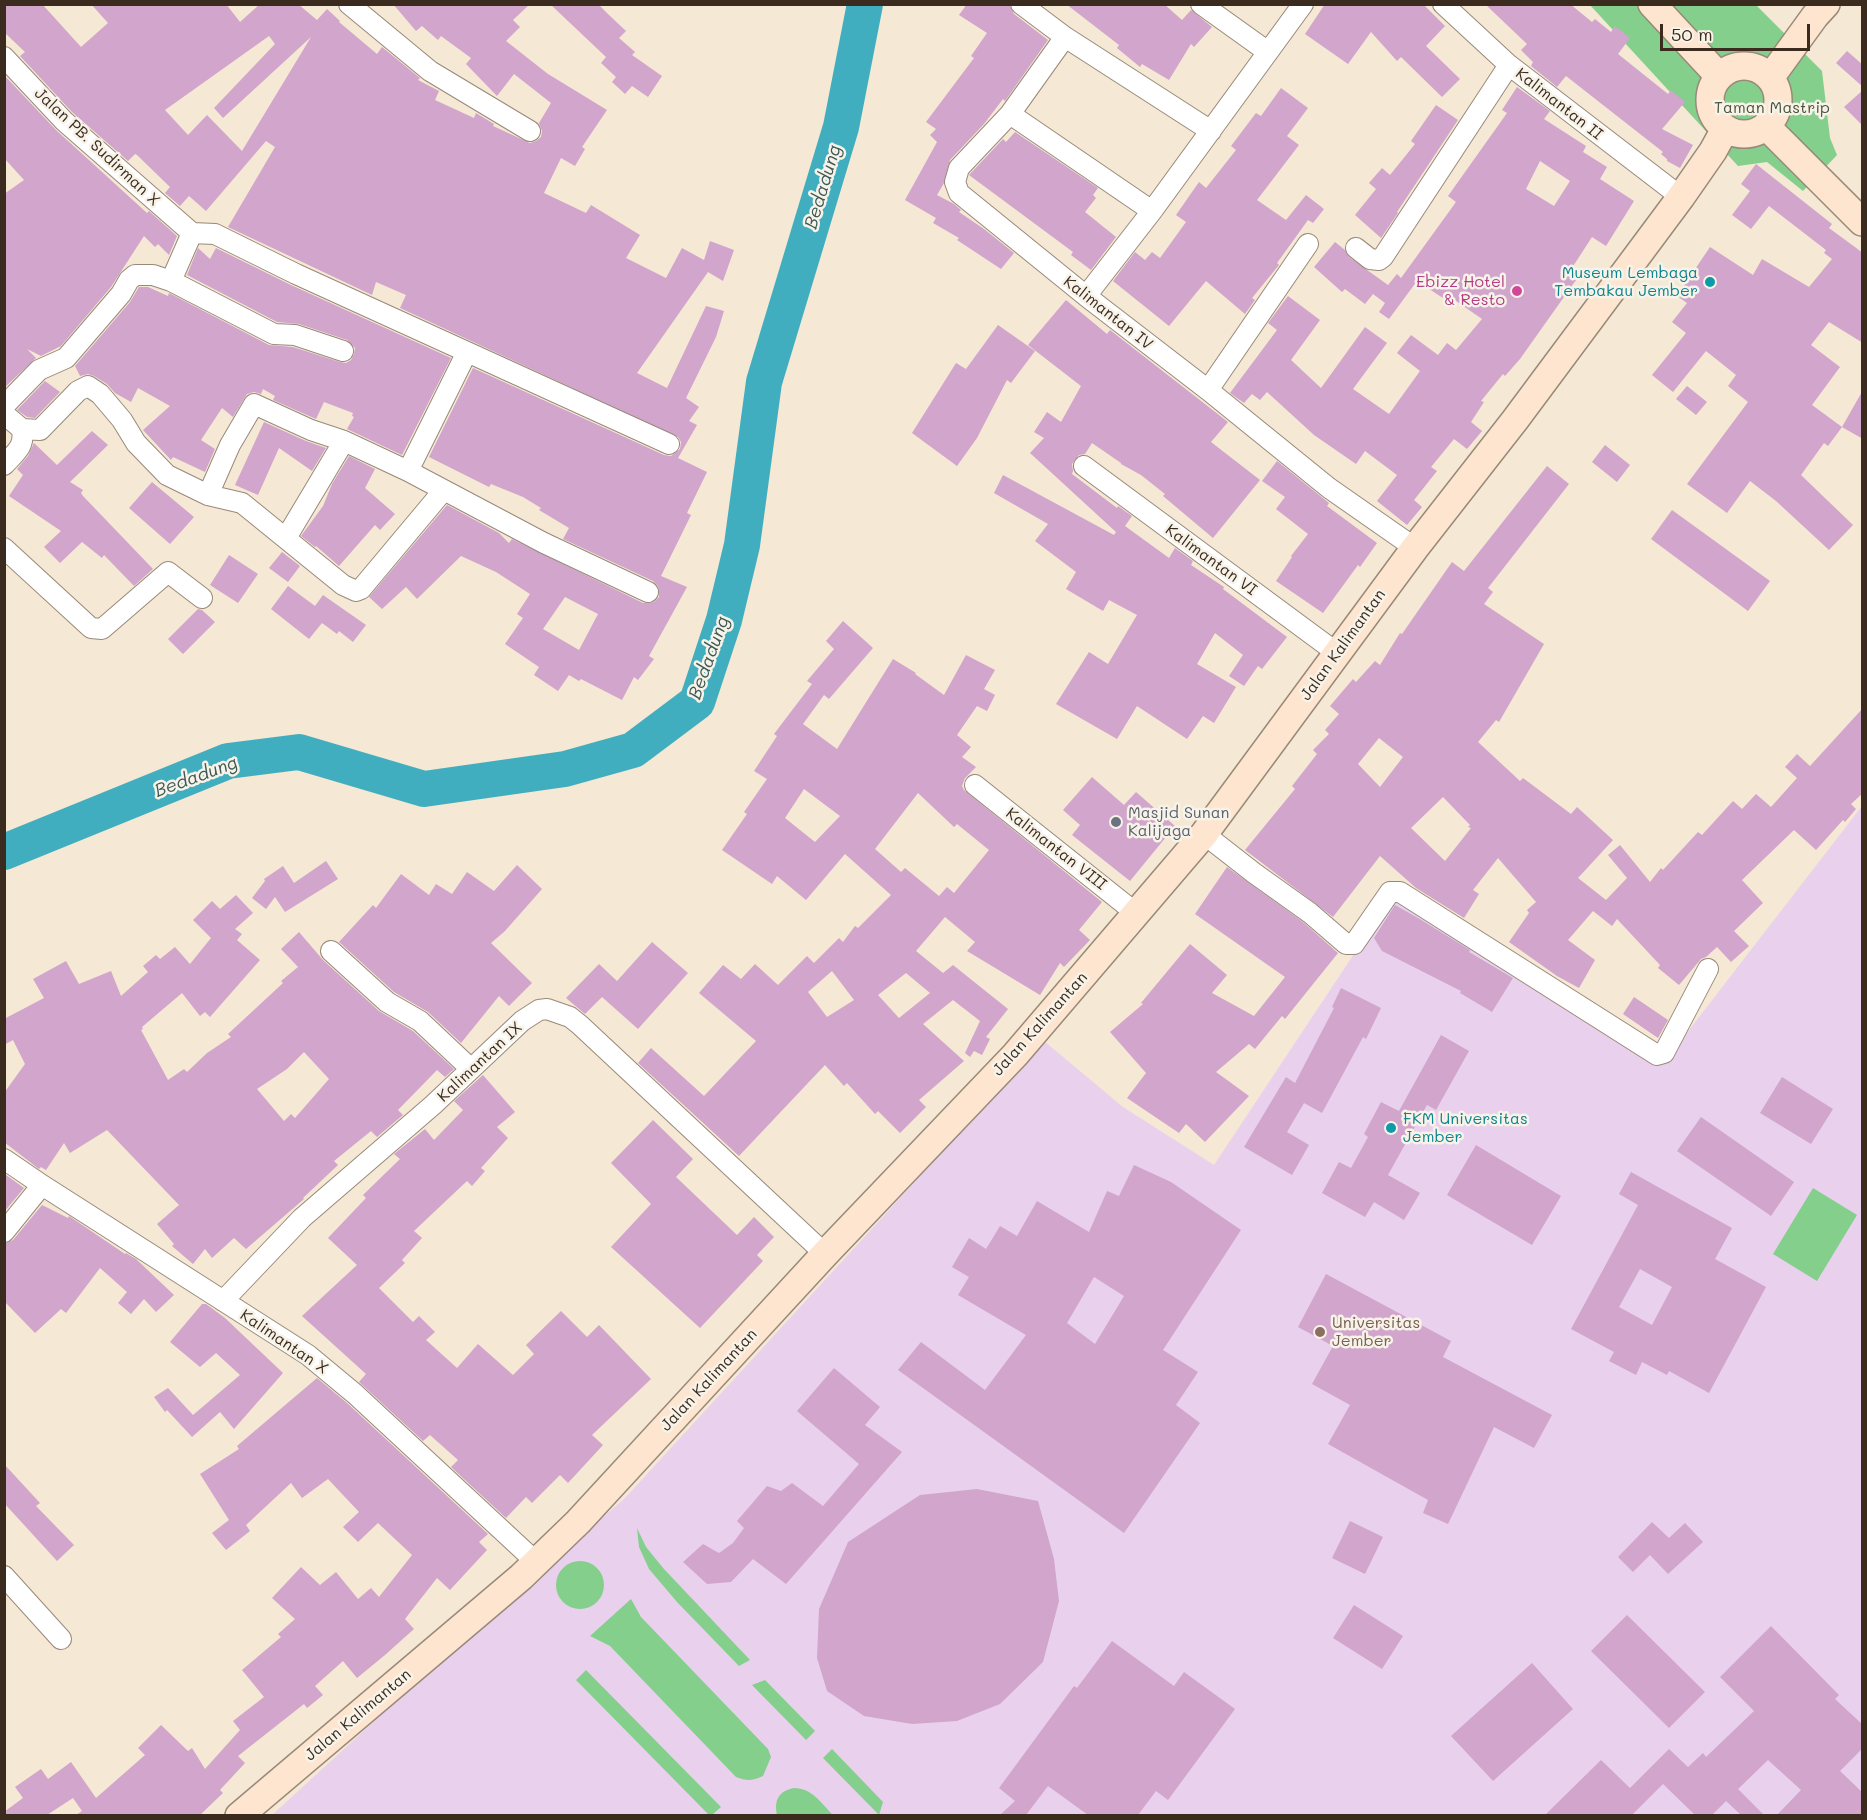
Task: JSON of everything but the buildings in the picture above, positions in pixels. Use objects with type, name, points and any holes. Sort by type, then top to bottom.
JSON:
[{"type":"main road","points":[[1652,4],[1719,76]]},
{"type":"main road","points":[[1770,78],[1826,4]]},
{"type":"main road","points":[[1739,66],[1751,67],[1770,78],[1776,90],[1778,103],[1774,116],[1766,126],[1753,133],[1738,134],[1725,129],[1716,120],[1711,110],[1710,98],[1712,87],[1719,76],[1739,66]]},
{"type":"main road","points":[[1766,126],[1863,222]]},
{"type":"main road","name":"Jalan Kalimantan","points":[[239,1815],[536,1562],[578,1522],[825,1254],[1015,1055],[1204,834],[1415,548],[1515,420],[1682,197],[1725,129]]},
{"type":"street","points":[[349,4],[430,71],[530,131]]},
{"type":"street","points":[[1021,4],[1065,37],[1211,131]]},
{"type":"street","points":[[1201,4],[1268,52]]},
{"type":"street","points":[[1086,296],[1152,211],[1303,4]]},
{"type":"street","name":"Kalimantan II","points":[[1443,4],[1509,65],[1682,197]]},
{"type":"street","name":"Kalimantan IV","points":[[1065,37],[1010,114],[959,168],[955,178],[957,189],[965,198],[1086,296],[1208,390],[1329,488],[1415,548]]},
{"type":"street","name":"Jalan PB. Sudirman X","points":[[4,57],[64,121],[192,233]]},
{"type":"street","points":[[1356,248],[1371,260],[1379,260],[1383,256],[1509,65]]},
{"type":"street","points":[[1010,114],[1152,211]]},
{"type":"street","points":[[171,281],[192,233],[215,234],[296,274],[669,444]]},
{"type":"street","points":[[1208,390],[1308,244]]},
{"type":"street","points":[[4,406],[39,370],[66,358],[135,275],[171,281],[274,334],[295,335],[343,351]]},
{"type":"street","points":[[408,471],[467,352]]},
{"type":"street","points":[[4,414],[22,429],[40,430],[78,391],[88,386],[100,394],[122,420],[136,443],[167,475],[207,495],[242,503],[343,585],[356,591],[362,589],[443,491]]},
{"type":"street","points":[[207,495],[230,445],[254,404],[311,430],[344,441],[408,471],[544,543],[648,592]]},
{"type":"street","points":[[4,465],[22,445],[22,429]]},
{"type":"street","points":[[286,538],[344,441]]},
{"type":"street","name":"Kalimantan VI","points":[[1084,466],[1337,653]]},
{"type":"street","points":[[4,548],[91,628],[102,629],[168,572],[202,598]]},
{"type":"street","name":"Kalimantan VIII","points":[[975,785],[1137,914]]},
{"type":"street","points":[[1204,834],[1310,913],[1346,944],[1354,944],[1390,892],[1400,892],[1655,1055],[1659,1056],[1664,1053],[1708,969]]},
{"type":"street","points":[[331,951],[387,1002],[420,1021],[471,1069]]},
{"type":"street","name":"Kalimantan IX","points":[[223,1301],[302,1218],[433,1105],[522,1021],[539,1010],[553,1011],[570,1017],[825,1254]]},
{"type":"street","name":"Kalimantan X","points":[[4,1159],[308,1355],[355,1394],[536,1562]]},
{"type":"street","points":[[4,1232],[42,1185]]},
{"type":"street","points":[[4,1576],[61,1639]]},
{"type":"shaded area","name":"Universitas Jember","points":[[1862,806],[1862,1815],[271,1816],[481,1623],[625,1498],[1044,1041],[1123,1107],[1214,1165],[1393,895],[1662,1065]]},
{"type":"green space","name":"Taman Mastrip","points":[[1590,5],[1756,5],[1822,71],[1830,138],[1837,155],[1803,191],[1767,162],[1738,166]]},
{"type":"green space","points":[[1813,1188],[1857,1215],[1817,1281],[1773,1254]]},
{"type":"green space","points":[[637,1528],[646,1547],[664,1569],[750,1660],[739,1666],[677,1602],[649,1569],[639,1547]]},
{"type":"green space","points":[[580,1561],[597,1568],[604,1585],[597,1602],[580,1609],[563,1602],[556,1585],[563,1568]]},
{"type":"green space","points":[[631,1599],[641,1617],[768,1749],[771,1757],[763,1776],[750,1780],[736,1777],[610,1646],[590,1636]]},
{"type":"green space","points":[[586,1670],[721,1807],[709,1815],[576,1680]]},
{"type":"green space","points":[[765,1680],[815,1731],[806,1740],[752,1685]]},
{"type":"green space","points":[[832,1749],[883,1802],[879,1815],[823,1758]]},
{"type":"green space","points":[[794,1788],[811,1793],[833,1815],[777,1815],[778,1797]]},
{"type":"waterway","name":"Bedadung","points":[[4,852],[228,761],[299,752],[424,789],[565,769],[633,750],[697,702],[724,620],[742,545],[764,382],[841,127],[865,4]]},
{"type":"place","name":"Museum Lembaga Tembakau Jember","points":[[1710,282]]},
{"type":"place","name":"Ebizz Hotel & Resto","points":[[1517,291]]},
{"type":"place","name":"Masjid Sunan Kalijaga","points":[[1116,822]]},
{"type":"place","name":"FKM Universitas Jember","points":[[1391,1128]]},
{"type":"place","name":"Universitas Jember","points":[[1320,1332]]}]
